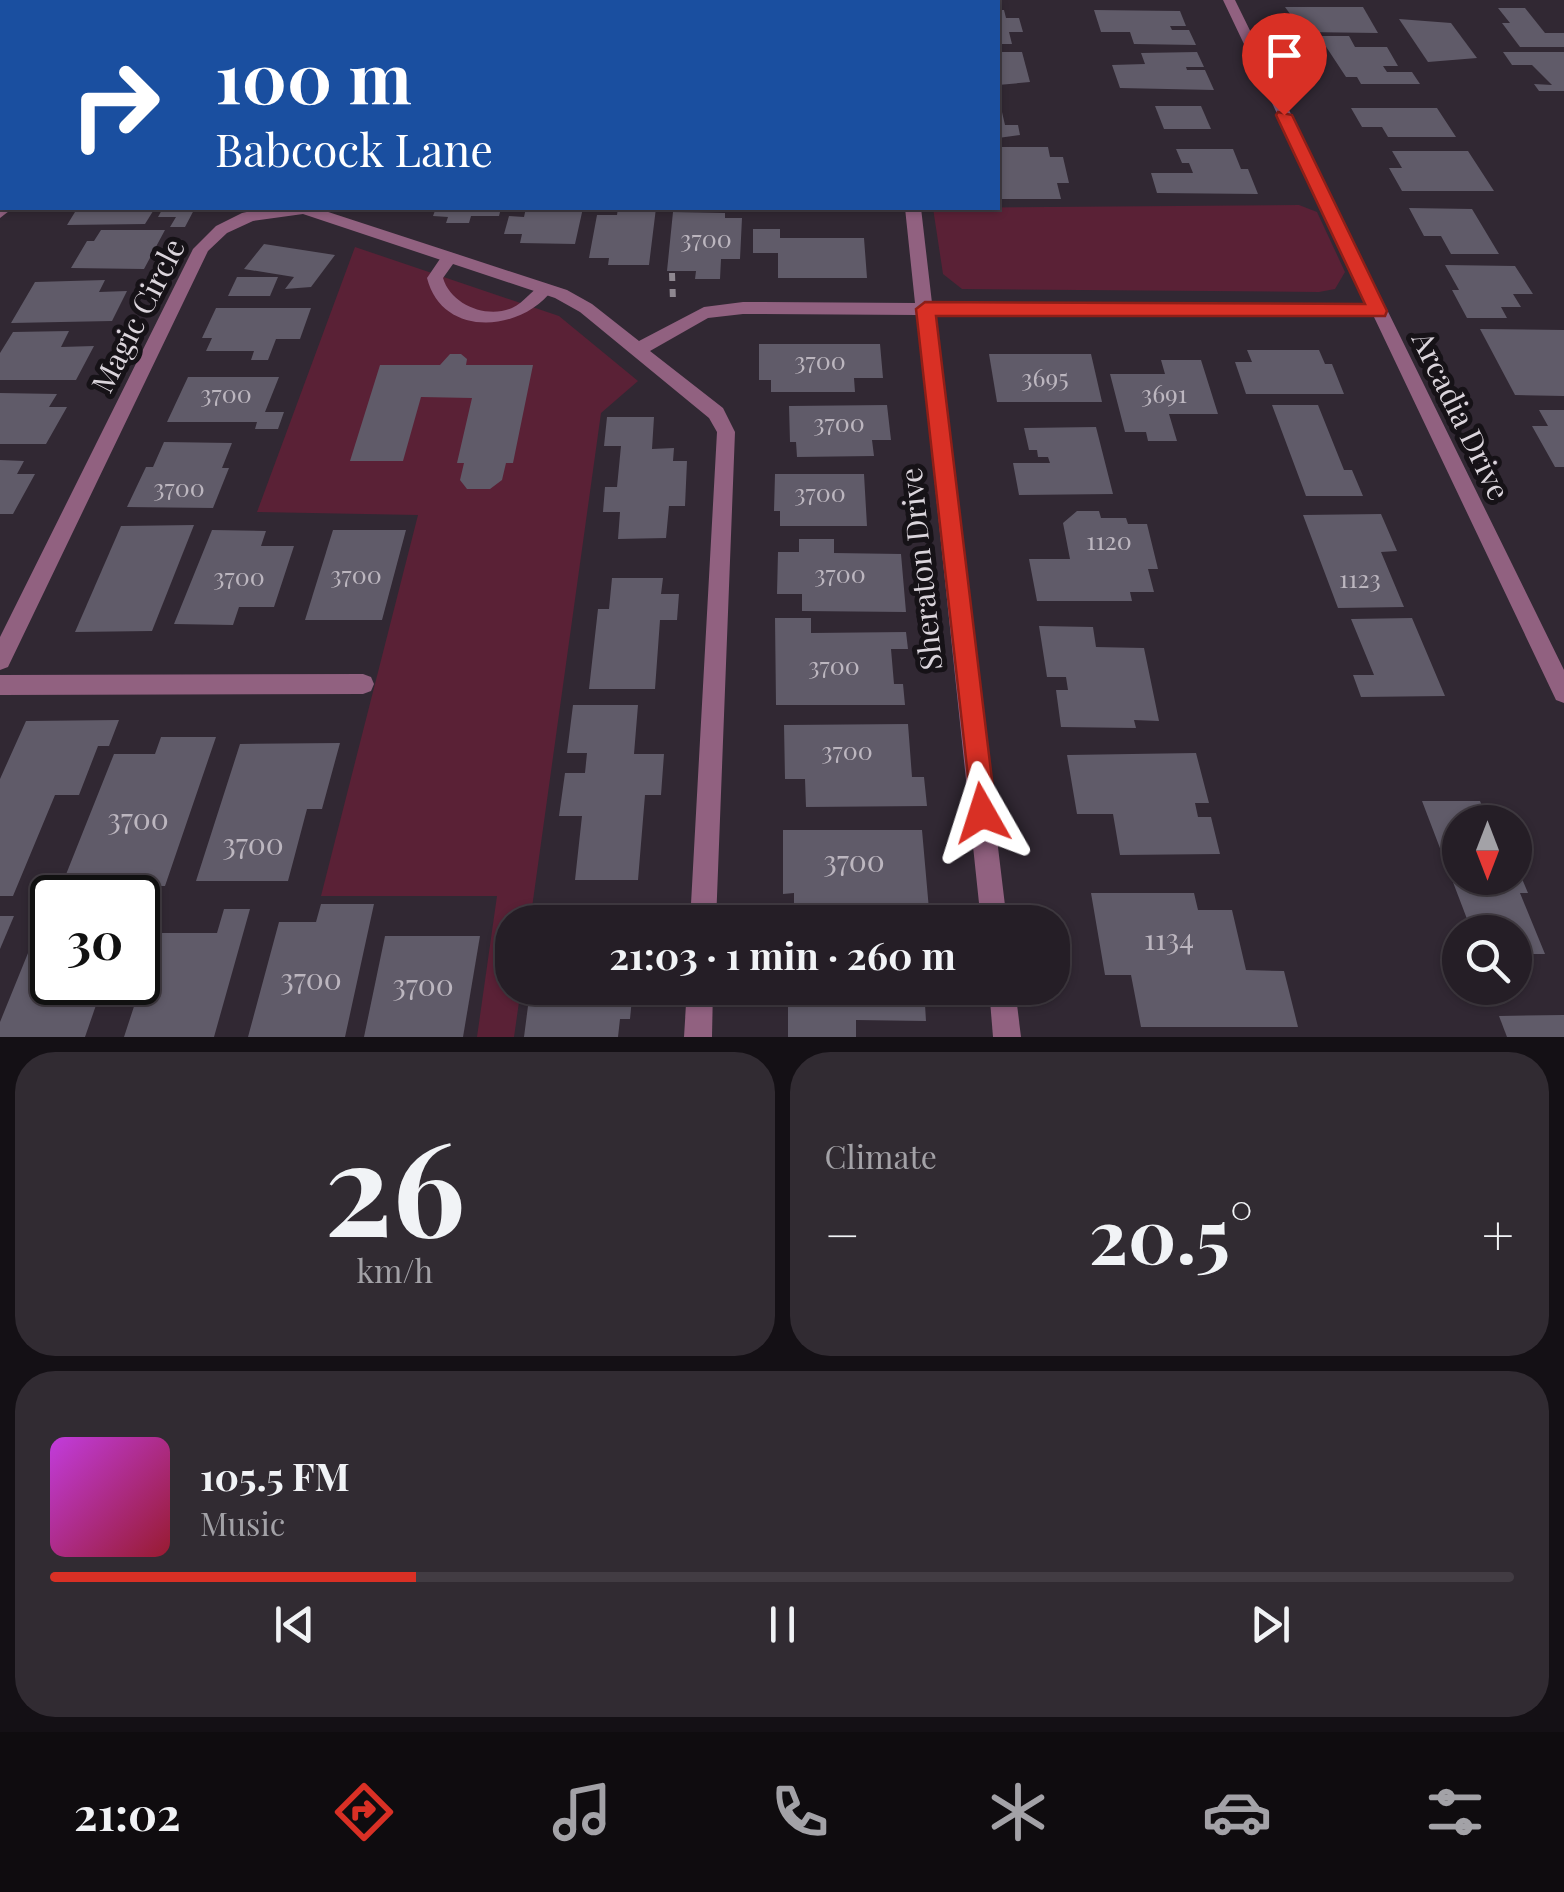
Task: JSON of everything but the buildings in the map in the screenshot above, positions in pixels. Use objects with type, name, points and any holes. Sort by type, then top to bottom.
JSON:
[{"type":"street","name":"Arcadia Drive","points":[[1229,0],[1564,693]]},
{"type":"street","name":"Magic Circle","points":[[0,660],[201,248],[212,237],[254,214],[286,210]]},
{"type":"street","name":"Magic Circle","points":[[308,210],[546,289],[586,308],[716,413],[726,441],[704,905]]},
{"type":"street","name":"Sheraton Drive","points":[[914,210],[992,905]]},
{"type":"street","points":[[450,257],[435,278],[437,290],[452,304],[474,314],[513,314],[546,289]]},
{"type":"street","points":[[639,349],[688,320],[729,309],[1378,311]]},
{"type":"street","points":[[0,685],[363,684]]},
{"type":"street","points":[[698,1037],[699,1005]]},
{"type":"street","points":[[1004,1005],[1008,1037]]},
{"type":"path","points":[[672,273],[670,295],[680,310]]},
{"type":"shaded area","points":[[1299,205],[1317,212],[1345,272],[1335,289],[1319,292],[962,289],[943,274],[933,210]]},
{"type":"shaded area","points":[[355,247],[559,316],[638,381],[601,413],[532,905],[496,905],[497,896],[321,896],[418,515],[257,512]]},
{"type":"shaded area","points":[[495,910],[495,1005],[519,1005],[514,1037],[477,1037]]},
{"type":"route","points":[[982,813],[925,309],[1378,311],[1284,115]]}]
